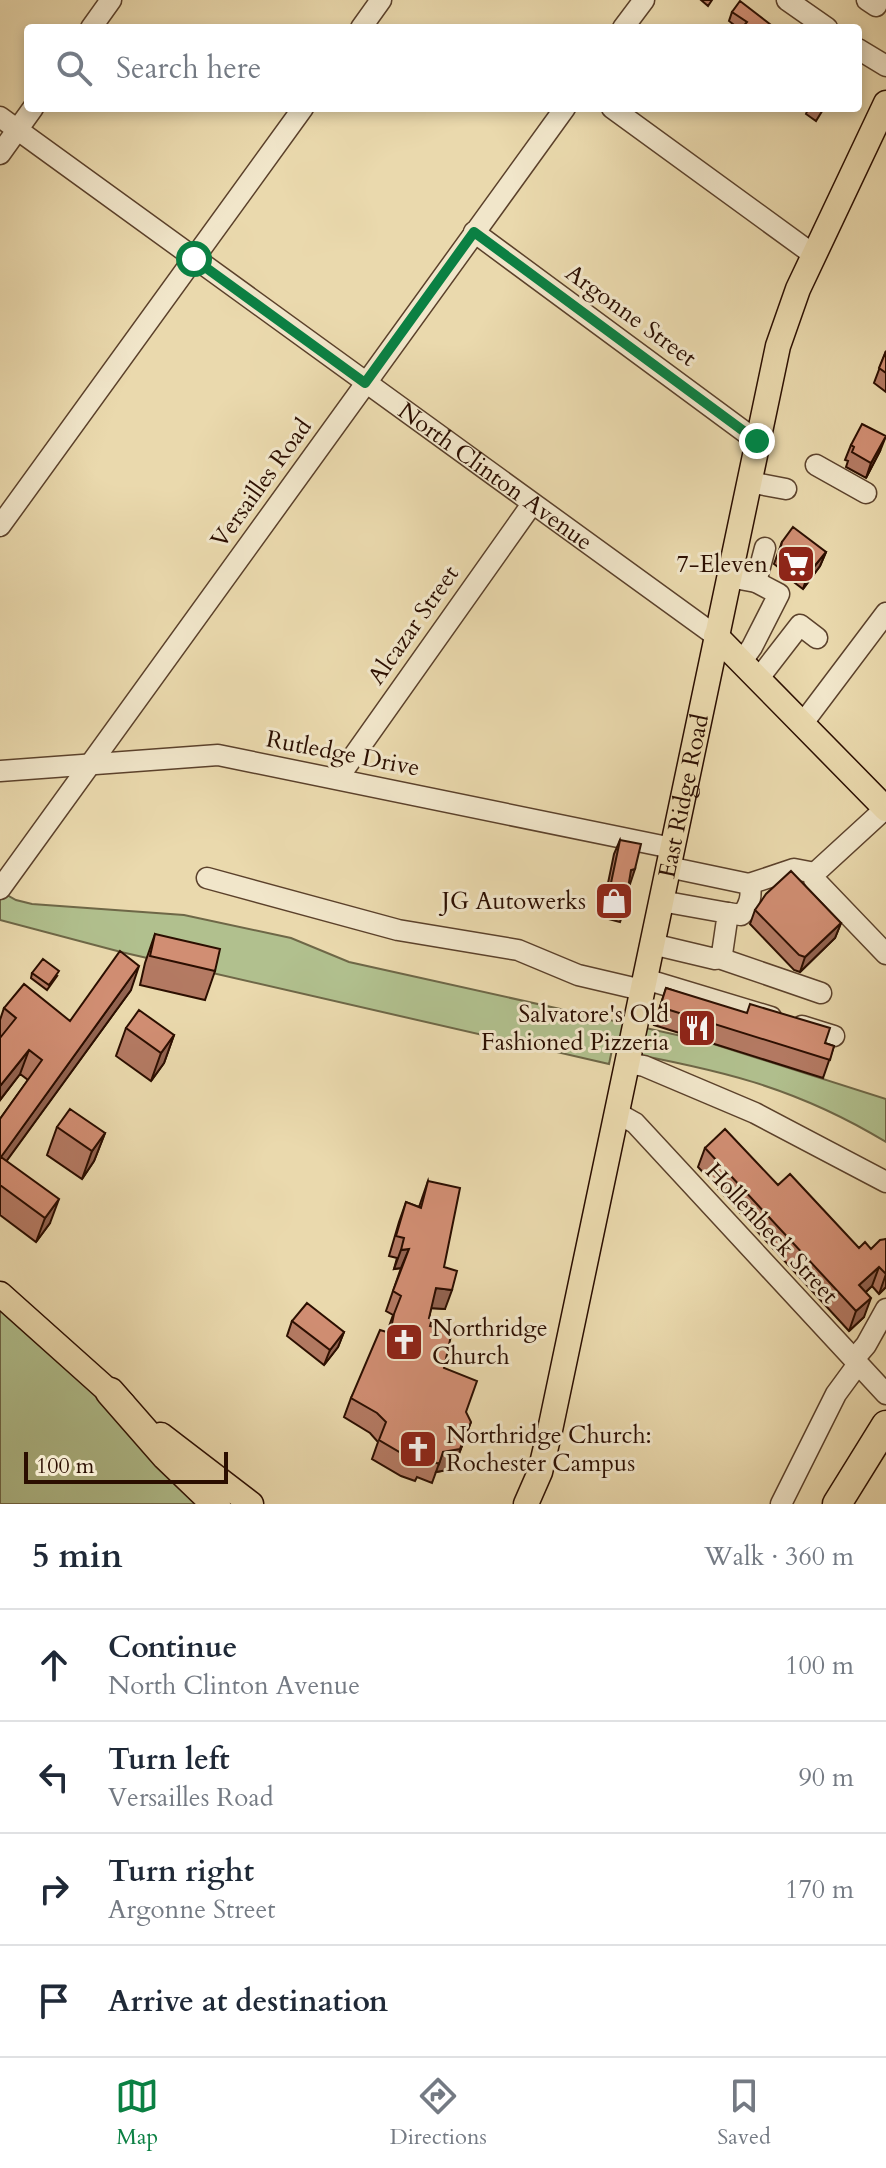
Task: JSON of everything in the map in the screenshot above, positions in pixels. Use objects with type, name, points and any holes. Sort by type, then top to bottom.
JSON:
[{"type":"highway","points":[[110,1392],[166,1456],[216,1504]]},
{"type":"highway","points":[[837,1504],[886,1425]]},
{"type":"highway","points":[[852,1504],[886,1459]]},
{"type":"main road","name":"East Ridge Road","points":[[526,1504],[540,1472],[550,1430],[757,441],[786,321],[886,103]]},
{"type":"main road","name":"North Clinton Avenue","points":[[716,636],[886,809]]},
{"type":"main road","points":[[0,1294],[110,1392],[189,1458],[251,1504]]},
{"type":"street","points":[[94,24],[111,0]]},
{"type":"street","points":[[364,24],[381,0]]},
{"type":"street","points":[[626,24],[644,0]]},
{"type":"street","points":[[787,0],[821,24]]},
{"type":"street","points":[[867,0],[876,6],[879,0]]},
{"type":"street","points":[[862,51],[886,66]]},
{"type":"street","points":[[0,154],[30,112]]},
{"type":"street","points":[[0,526],[300,112]]},
{"type":"street","name":"Versailles Road","points":[[0,889],[562,112]]},
{"type":"street","points":[[617,112],[814,255]]},
{"type":"street","name":"North Clinton Avenue","points":[[0,117],[716,636]]},
{"type":"street","name":"Argonne Street","points":[[474,232],[757,441]]},
{"type":"street","points":[[816,465],[866,493]]},
{"type":"street","points":[[749,482],[786,489]]},
{"type":"street","name":"Alcazar Street","points":[[338,778],[532,504]]},
{"type":"street","points":[[756,582],[765,548]]},
{"type":"street","points":[[729,577],[756,582],[779,594],[752,647],[750,669]]},
{"type":"street","points":[[803,723],[886,613]]},
{"type":"street","points":[[750,669],[800,625],[817,638]]},
{"type":"street","name":"Rutledge Drive","points":[[0,771],[218,755],[338,778],[670,858],[749,884]]},
{"type":"street","points":[[886,809],[815,873],[814,879],[886,954]]},
{"type":"street","points":[[661,901],[741,915],[747,910],[752,890],[749,884],[794,869],[815,873]]},
{"type":"street","points":[[207,878],[398,930],[518,950],[578,975],[644,985],[834,1036]]},
{"type":"street","points":[[719,958],[728,913]]},
{"type":"street","points":[[652,944],[719,958],[821,993]]},
{"type":"street","points":[[627,1063],[644,1066],[755,1113],[886,1182]]},
{"type":"street","name":"Hollenbeck Street","points":[[617,1113],[635,1123],[886,1394]]},
{"type":"street","points":[[781,1504],[839,1388],[886,1309]]},
{"type":"green space","points":[[0,891],[32,904],[184,915],[291,938],[349,962],[704,1041],[886,1099],[886,1142],[786,1093],[720,1073],[612,1050],[609,1064],[121,952],[0,920]]},
{"type":"green space","points":[[0,1294],[216,1504],[0,1504]]},
{"type":"building","points":[[740,1],[770,24],[745,24],[747,22],[732,12]]},
{"type":"building","points":[[886,351],[886,373],[879,368]]},
{"type":"building","points":[[862,424],[886,436],[871,463],[852,452],[854,447],[851,445]]},
{"type":"building","points":[[793,527],[826,552],[808,574],[780,550]]},
{"type":"building","name":"JG Autowerks","points":[[620,840],[641,844],[635,869],[631,870],[625,907],[607,902]]},
{"type":"building","points":[[791,871],[841,923],[805,957],[799,955],[755,910],[766,894]]},
{"type":"building","points":[[155,934],[220,949],[215,971],[150,956]]},
{"type":"building","points":[[120,951],[139,966],[1,1157],[59,1199],[45,1218],[0,1185],[0,1119],[42,1060],[29,1050],[0,1086],[0,1038],[16,1018],[4,1008],[24,984],[70,1021]]},
{"type":"building","points":[[43,959],[59,971],[49,985],[32,973]]},
{"type":"building","points":[[666,988],[747,1013],[750,1004],[830,1028],[825,1043],[834,1046],[830,1060],[660,1007]]},
{"type":"building","points":[[139,1010],[174,1035],[161,1053],[126,1028]]},
{"type":"building","points":[[70,1109],[105,1133],[92,1151],[57,1127]]},
{"type":"building","points":[[725,1129],[778,1185],[790,1174],[859,1248],[865,1242],[871,1249],[880,1240],[886,1239],[886,1274],[879,1267],[859,1285],[871,1298],[856,1311],[705,1148]]},
{"type":"building","name":"Northridge Church","points":[[428,1181],[460,1188],[444,1267],[457,1271],[452,1290],[436,1288],[430,1326],[452,1331],[444,1368],[477,1381],[466,1412],[471,1422],[460,1449],[443,1452],[439,1464],[424,1457],[422,1462],[408,1457],[379,1440],[386,1422],[351,1398],[380,1330],[390,1333],[401,1296],[393,1291],[409,1249],[401,1250],[404,1238],[396,1236],[406,1202],[421,1208]]},
{"type":"building","points":[[307,1303],[344,1332],[330,1350],[292,1321]]},
{"type":"place","name":"7-Eleven","points":[[796,564]]},
{"type":"place","name":"JG Autowerks","points":[[614,901]]},
{"type":"place","name":"Salvatore's Old Fashioned Pizzeria","points":[[697,1028]]},
{"type":"place","name":"Northridge Church","points":[[404,1342]]},
{"type":"place","name":"Northridge Church: Rochester Campus","points":[[418,1449]]},
{"type":"route","points":[[194,259],[365,383],[474,232],[757,441]]}]
